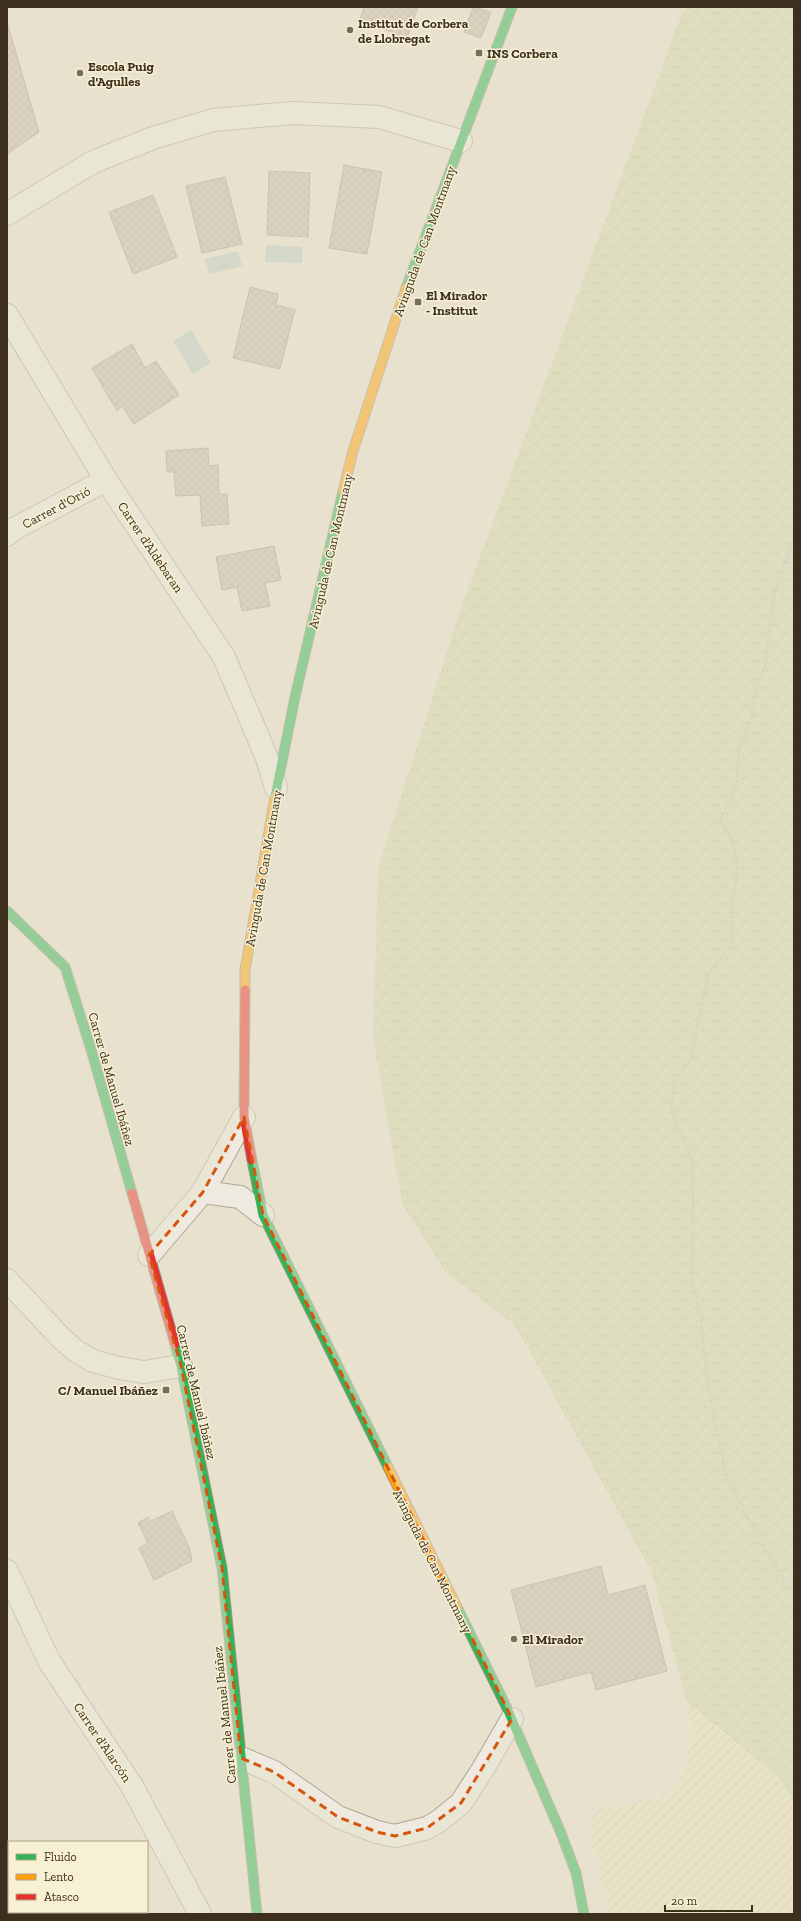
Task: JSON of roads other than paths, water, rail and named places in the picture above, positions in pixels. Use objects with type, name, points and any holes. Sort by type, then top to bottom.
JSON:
[{"type":"street","name":"Avinguda de Can Montmany","points":[[512,7],[403,296],[353,451],[276,788],[245,970],[244,1117],[263,1215],[512,1719],[564,1839],[576,1873],[584,1914]]},
{"type":"street","points":[[7,214],[93,162],[153,138],[214,120],[293,113],[379,117],[462,141]]},
{"type":"street","name":"Carrer d'Aldebaran","points":[[7,315],[106,480],[224,657],[267,758],[276,788]]},
{"type":"street","name":"Carrer d'Orió","points":[[7,535],[14,529],[106,480]]},
{"type":"street","name":"Carrer de Manuel Ibáñez","points":[[7,911],[65,967],[90,1046],[181,1366],[222,1568],[257,1914]]},
{"type":"street","name":"Avinguda de Can Montmany","points":[[150,1255],[203,1192],[244,1117]]},
{"type":"street","name":"Avinguda de Can Montmany","points":[[203,1192],[240,1197],[263,1215]]},
{"type":"street","points":[[7,1280],[61,1338],[76,1351],[93,1361],[119,1368],[144,1372],[181,1366]]},
{"type":"street","name":"Carrer d'Alarcón","points":[[7,1571],[49,1660],[132,1786],[200,1914]]},
{"type":"street","points":[[241,1758],[274,1772],[338,1817],[378,1832],[395,1836],[414,1833],[427,1828],[439,1821],[461,1803],[487,1764],[512,1719]]},
{"type":"place","name":"Institut de Corbera de Llobregat","points":[[350,30]]},
{"type":"place","name":"INS Corbera","points":[[479,53]]},
{"type":"place","name":"Escola Puig d'Agulles","points":[[80,73]]},
{"type":"place","name":"El Mirador - Institut","points":[[418,302]]},
{"type":"place","name":"C/ Manuel Ibáñez","points":[[166,1390]]},
{"type":"place","name":"El Mirador","points":[[514,1639]]}]
